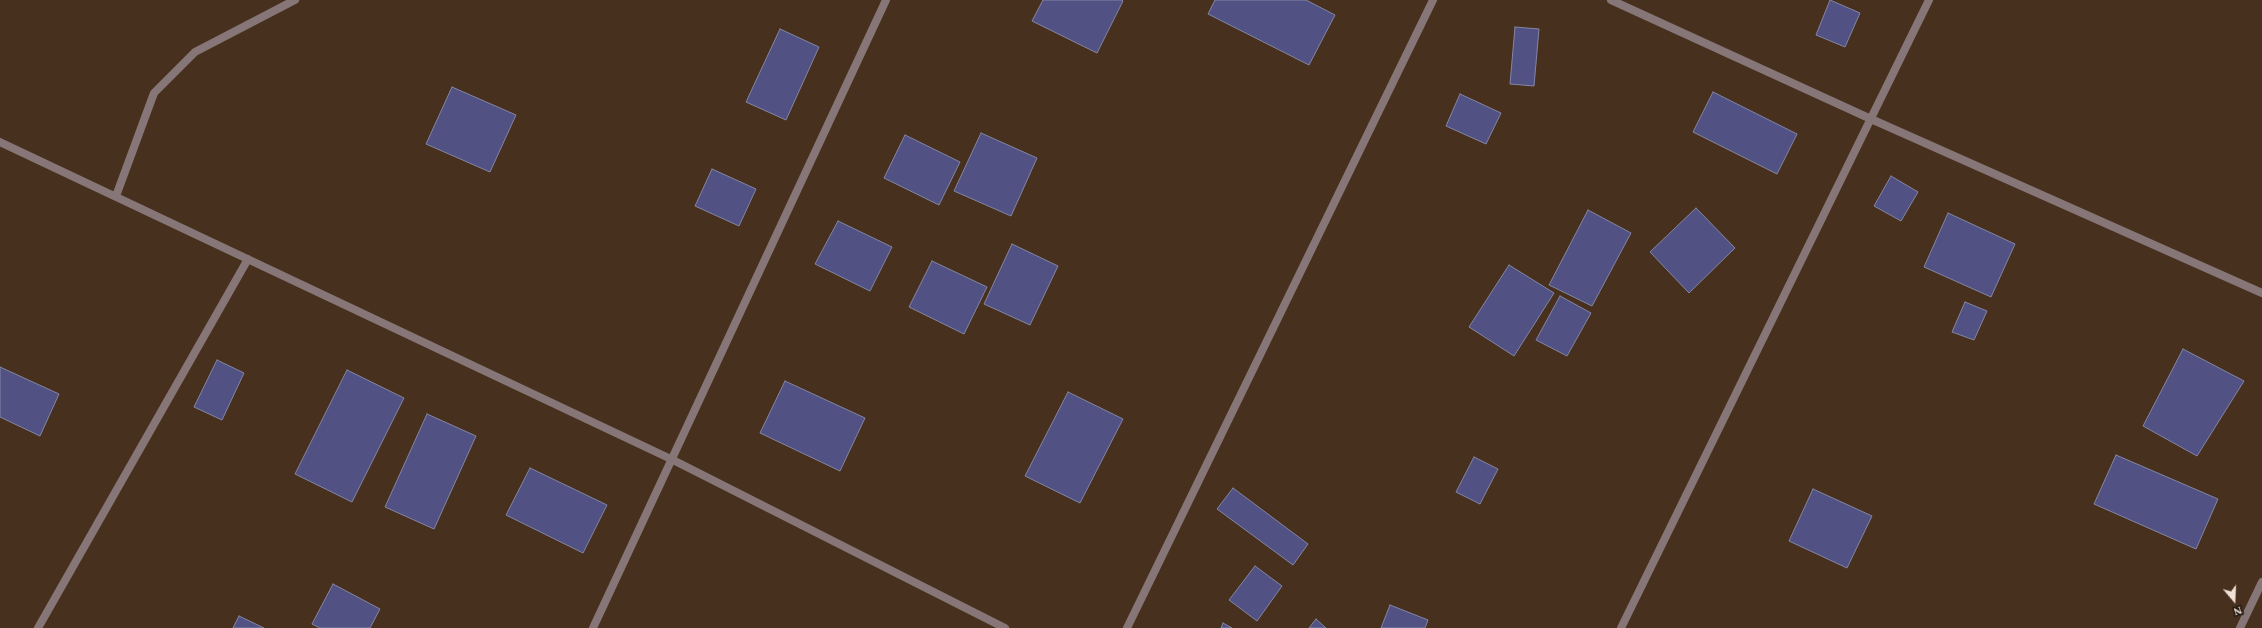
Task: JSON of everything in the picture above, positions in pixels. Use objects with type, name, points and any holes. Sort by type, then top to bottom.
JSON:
[{"type":"street","points":[[116,196],[154,93],[194,52],[295,0]]},
{"type":"street","points":[[593,628],[673,460],[886,0]]},
{"type":"street","points":[[1127,628],[1433,0]]},
{"type":"street","points":[[1611,0],[1871,119],[2262,293]]},
{"type":"street","points":[[1621,628],[1930,0]]},
{"type":"street","points":[[0,142],[673,460],[1005,628]]},
{"type":"street","points":[[38,628],[248,258]]},
{"type":"street","points":[[2240,628],[2262,582]]},
{"type":"building","points":[[1043,0],[1123,1],[1097,53],[1032,21]]},
{"type":"building","points":[[1215,0],[1306,0],[1335,15],[1309,65],[1208,14]]},
{"type":"building","points":[[1830,0],[1860,13],[1845,47],[1816,35]]},
{"type":"building","points":[[1515,27],[1539,29],[1534,86],[1510,84]]},
{"type":"building","points":[[780,29],[819,47],[786,120],[746,102]]},
{"type":"building","points":[[452,87],[516,115],[490,172],[426,144]]},
{"type":"building","points":[[1713,92],[1797,134],[1777,174],[1693,132]]},
{"type":"building","points":[[1460,94],[1501,113],[1486,144],[1446,126]]},
{"type":"building","points":[[981,133],[1037,158],[1011,216],[954,191]]},
{"type":"building","points":[[905,135],[960,162],[939,205],[884,178]]},
{"type":"building","points":[[712,169],[756,189],[739,226],[695,206]]},
{"type":"building","points":[[1891,176],[1918,192],[1901,221],[1874,206]]},
{"type":"building","points":[[1696,208],[1735,248],[1689,293],[1650,252]]},
{"type":"building","points":[[1588,210],[1631,233],[1592,306],[1549,285]]},
{"type":"building","points":[[1948,213],[2015,244],[1991,297],[1924,267]]},
{"type":"building","points":[[838,221],[892,247],[870,291],[815,264]]},
{"type":"building","points":[[1012,244],[1058,266],[1030,325],[984,304]]},
{"type":"building","points":[[932,261],[987,287],[964,334],[909,307]]},
{"type":"building","points":[[1509,265],[1554,293],[1514,356],[1469,327]]},
{"type":"building","points":[[1560,296],[1591,313],[1567,356],[1536,340]]},
{"type":"building","points":[[1965,302],[1987,311],[1974,340],[1952,332]]},
{"type":"building","points":[[2183,349],[2244,381],[2197,456],[2143,426]]},
{"type":"building","points":[[217,360],[244,373],[222,420],[194,407]]},
{"type":"building","points":[[0,367],[59,394],[40,436],[0,417]]},
{"type":"building","points":[[347,370],[404,398],[352,502],[295,474]]},
{"type":"building","points":[[785,381],[865,418],[840,471],[760,433]]},
{"type":"building","points":[[1068,392],[1123,419],[1080,503],[1025,476]]},
{"type":"building","points":[[427,414],[476,436],[434,529],[385,507]]},
{"type":"building","points":[[2116,455],[2218,499],[2196,549],[2094,504]]},
{"type":"building","points":[[1474,457],[1498,469],[1480,504],[1456,492]]},
{"type":"building","points":[[530,468],[607,505],[583,553],[506,515]]},
{"type":"building","points":[[1233,488],[1308,544],[1293,565],[1217,509]]},
{"type":"building","points":[[1813,489],[1872,516],[1847,568],[1789,541]]},
{"type":"building","points":[[1255,566],[1282,586],[1257,621],[1229,600]]},
{"type":"building","points":[[333,584],[380,609],[370,628],[320,628],[312,624]]},
{"type":"building","points":[[1390,605],[1428,620],[1425,628],[1381,628]]},
{"type":"building","points":[[239,616],[264,628],[233,628]]},
{"type":"building","points":[[1316,619],[1326,628],[1309,628]]},
{"type":"building","points":[[1223,623],[1232,628],[1221,628]]}]
